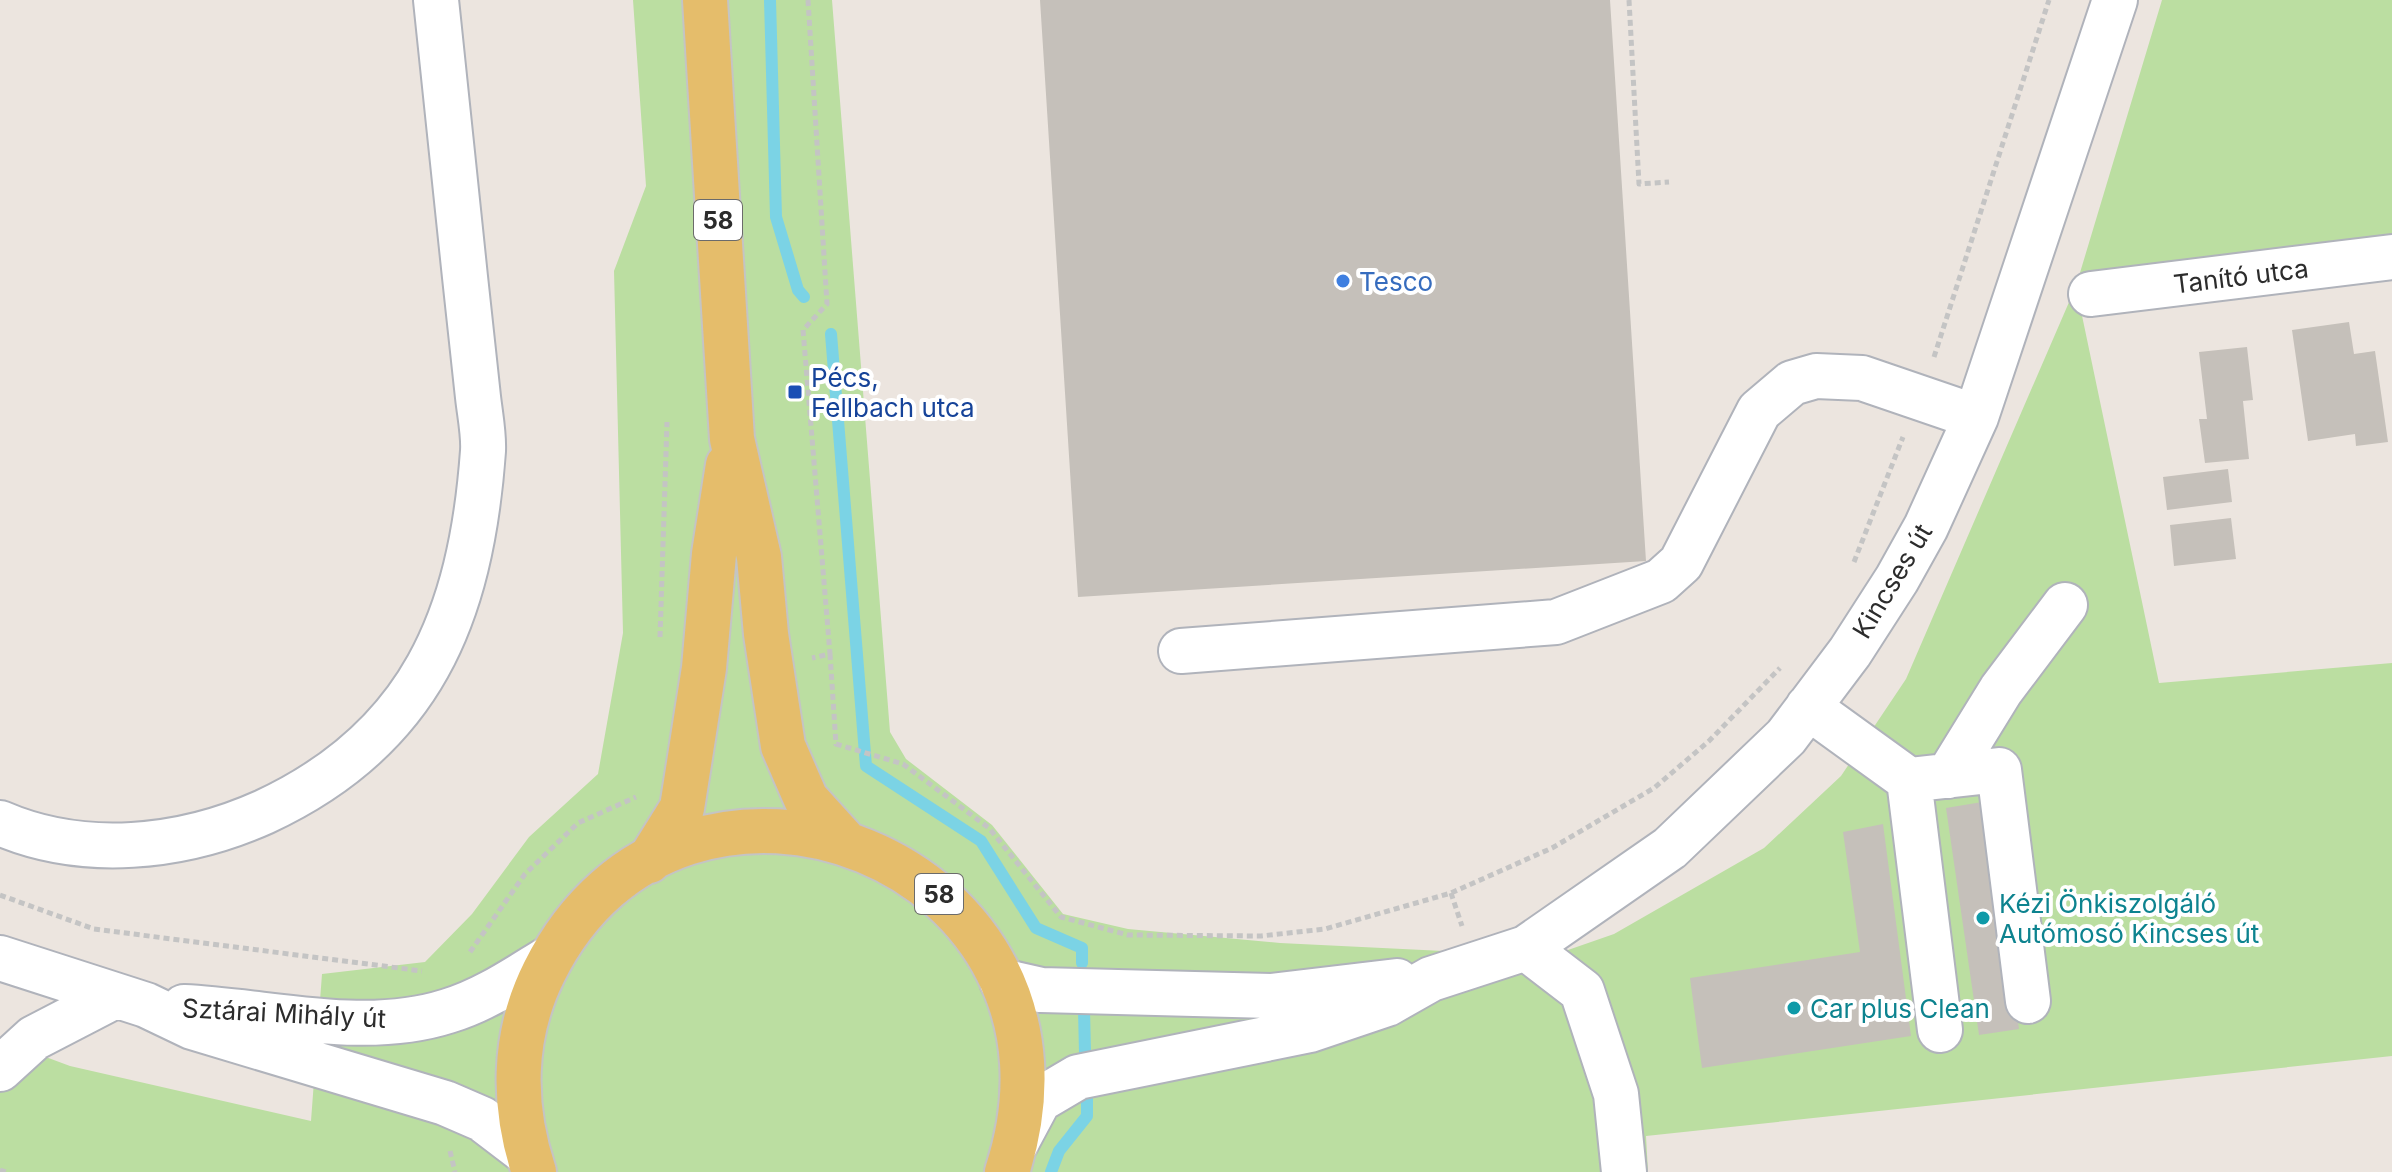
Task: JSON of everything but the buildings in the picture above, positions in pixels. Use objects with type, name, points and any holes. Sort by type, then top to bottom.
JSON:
[{"type":"main road","name":"58","points":[[705,0],[732,439],[759,557],[783,746],[806,799],[845,842]]},
{"type":"main road","name":"58","points":[[649,861],[682,808],[704,668],[714,554],[732,439]]},
{"type":"main road","name":"58","points":[[531,1163],[521,1126],[518,1068],[528,1011],[551,957],[594,903],[649,861],[689,844],[731,834],[789,831],[845,842],[894,863],[939,894],[975,934],[1002,981],[1012,1007],[1022,1061],[1021,1116],[1011,1158]]},
{"type":"street","points":[[0,823],[76,845],[119,846],[167,841],[243,821],[303,794],[341,768],[393,718],[436,654],[458,603],[483,449],[436,0]]},
{"type":"street","name":"Kincses út","points":[[1431,979],[1526,948],[1670,848],[1786,737],[1808,707],[1897,579],[1926,527],[1976,417],[2115,0]]},
{"type":"street","name":"Tanító utca","points":[[2091,294],[2392,257]]},
{"type":"street","points":[[1181,651],[1556,622],[1635,593],[1661,581],[1681,563],[1759,411],[1776,394],[1804,379],[1827,375],[1862,378],[1976,417]]},
{"type":"street","points":[[1940,1030],[1928,778],[2001,690],[2065,605]]},
{"type":"street","points":[[1808,707],[1928,778],[1999,770],[2028,1001]]},
{"type":"street","points":[[1526,948],[1582,991],[1616,1094],[1624,1172]]},
{"type":"street","name":"Sztárai Mihály út","points":[[130,1001],[361,1023],[406,1019],[445,1012],[476,1001],[551,957]]},
{"type":"street","name":"Sztárai Mihály út","points":[[0,958],[130,1001],[192,1027],[445,1103],[482,1119],[531,1163]]},
{"type":"street","points":[[1002,981],[1041,990],[1271,996],[1431,979]]},
{"type":"street","points":[[1011,1158],[1039,1100],[1053,1088],[1078,1077],[1310,1030],[1387,1004],[1431,979]]},
{"type":"street","points":[[0,1069],[34,1038],[130,1001]]},
{"type":"path","points":[[808,0],[827,304],[803,330],[836,744],[879,759]]},
{"type":"path","points":[[1629,0],[1639,184],[1669,182]]},
{"type":"path","points":[[667,422],[659,664],[704,668]]},
{"type":"path","points":[[773,668],[830,654]]},
{"type":"path","points":[[468,955],[478,945],[525,874],[578,823],[636,799],[639,783]]},
{"type":"path","points":[[0,895],[94,929],[432,972]]},
{"type":"path","points":[[0,1170],[6,1172]]},
{"type":"green space","points":[[633,0],[832,0],[890,732],[906,759],[992,825],[1063,914],[1128,929],[1280,943],[1464,952],[1568,950],[1614,934],[1764,848],[1841,776],[1906,679],[2076,286],[2162,0],[2392,0],[2392,240],[2076,287],[2159,683],[2392,663],[2392,1056],[1646,1136],[1648,1172],[0,1172],[0,1040],[70,1066],[311,1121],[322,974],[425,962],[472,914],[529,837],[598,774],[623,633],[614,271],[646,186]]},
{"type":"waterway","points":[[770,0],[776,217],[798,290],[804,297]]},
{"type":"waterway","points":[[831,334],[866,766],[981,841],[1036,928],[1082,948],[1082,963]]},
{"type":"waterway","points":[[1084,1010],[1085,1052]]},
{"type":"waterway","points":[[1051,1172],[1059,1151],[1087,1116],[1087,1099]]},
{"type":"place","name":"Tesco","points":[[1343,281]]},
{"type":"place","name":"Pécs, Fellbach utca","points":[[795,392]]},
{"type":"place","name":"Kézi Önkiszolgáló Autómosó Kincses út","points":[[1983,918]]},
{"type":"place","name":"Car plus Clean","points":[[1794,1008]]}]
